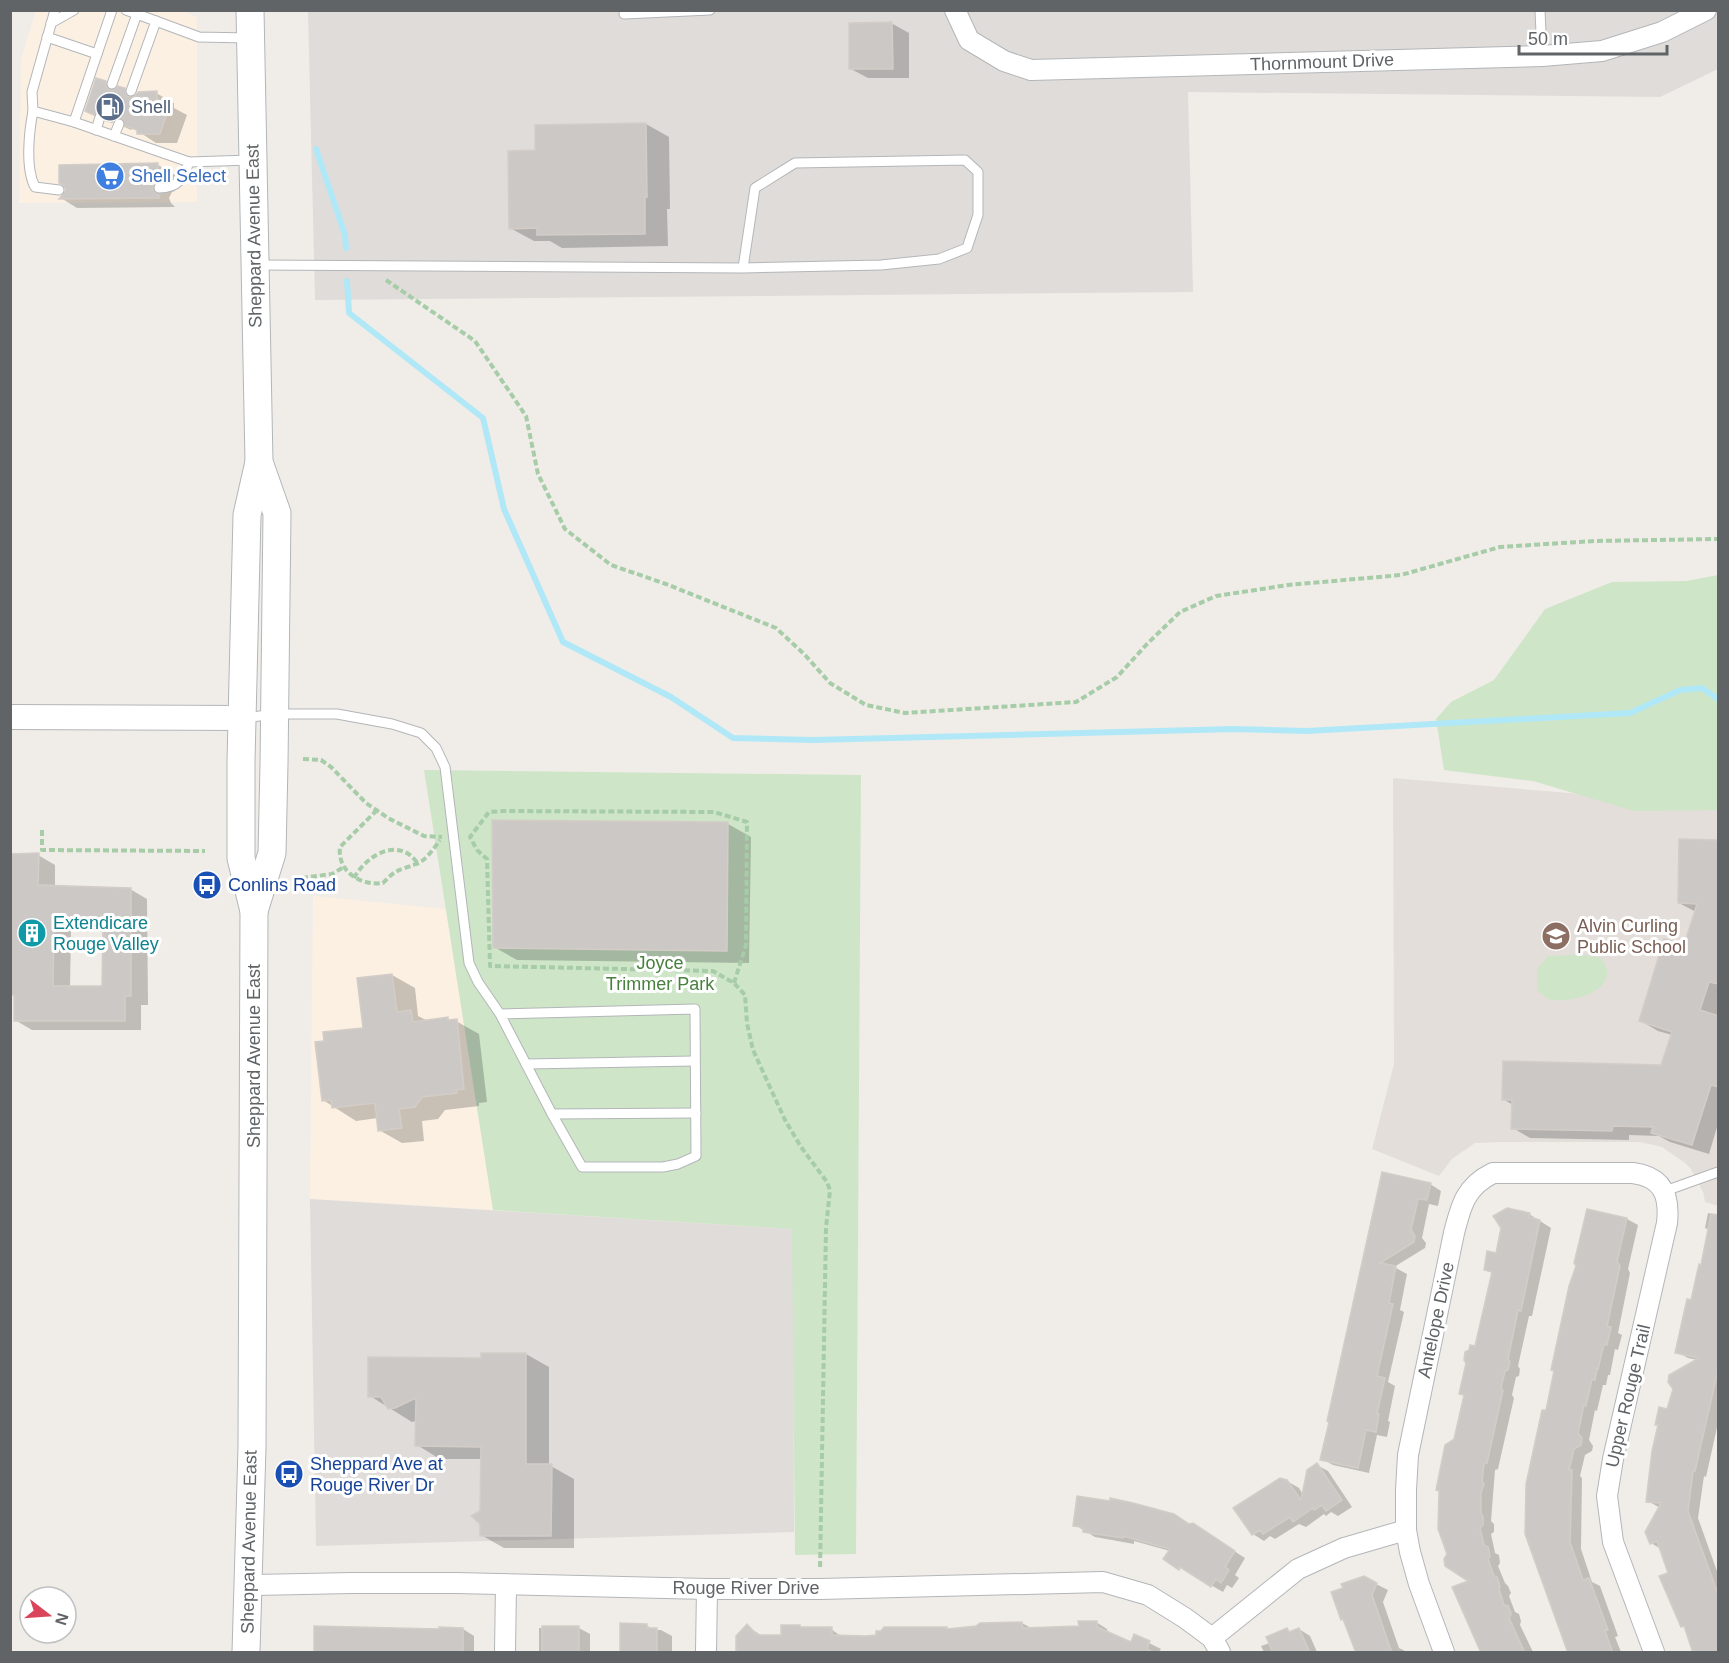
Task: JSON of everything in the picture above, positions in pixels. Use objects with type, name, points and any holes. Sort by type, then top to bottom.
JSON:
[{"type":"main road","name":"Sheppard Avenue East","points":[[246,1653],[249,1586],[254,911],[241,858],[247,515],[259,462],[250,10]]},
{"type":"main road","name":"Sheppard Avenue East","points":[[254,911],[272,853],[277,513],[259,462]]},
{"type":"street","name":"Thornmount Drive","points":[[955,10],[969,40],[1004,61],[1031,70],[1542,56],[1602,51],[1662,32],[1706,10]]},
{"type":"street","points":[[10,717],[243,718]]},
{"type":"street","name":"Antelope Drive","points":[[1444,1653],[1419,1584],[1406,1530],[1408,1455],[1454,1233],[1465,1199],[1479,1179],[1493,1173],[1644,1174],[1665,1191]]},
{"type":"street","name":"Upper Rouge Trail","points":[[1654,1653],[1613,1542],[1607,1496],[1613,1459],[1667,1223],[1669,1205],[1665,1191]]},
{"type":"street","points":[[1216,1645],[1298,1569],[1344,1548],[1406,1530]]},
{"type":"street","name":"Rouge River Drive","points":[[249,1586],[352,1582],[820,1589],[1103,1582],[1148,1595],[1185,1618],[1216,1645]]},
{"type":"street","points":[[505,1653],[506,1585]]},
{"type":"street","points":[[706,1653],[707,1589]]},
{"type":"lane","points":[[55,10],[33,92],[30,178],[35,187],[59,190]]},
{"type":"lane","points":[[51,23],[74,10]]},
{"type":"lane","points":[[74,122],[112,10]]},
{"type":"lane","points":[[126,10],[199,37],[250,38]]},
{"type":"lane","points":[[624,14],[710,10]]},
{"type":"lane","points":[[1540,10],[1542,56]]},
{"type":"lane","points":[[112,84],[137,15]]},
{"type":"lane","points":[[131,91],[156,21]]},
{"type":"lane","points":[[47,37],[97,54]]},
{"type":"lane","points":[[33,111],[74,122],[189,162],[252,160]]},
{"type":"lane","points":[[96,130],[100,117]]},
{"type":"lane","points":[[114,136],[119,124]]},
{"type":"lane","points":[[256,265],[743,268],[881,265],[939,259],[967,248],[978,215],[978,172],[965,160],[795,163],[755,188],[743,268]]},
{"type":"lane","points":[[159,188],[174,186],[184,178],[189,162]]},
{"type":"lane","points":[[243,718],[274,714],[337,714],[392,724],[421,733],[436,747],[445,767],[470,963],[478,982],[500,1014],[582,1167],[663,1167],[678,1164],[696,1156],[695,1009],[500,1014]]},
{"type":"lane","points":[[526,1064],[694,1061]]},
{"type":"lane","points":[[552,1114],[696,1113]]},
{"type":"lane","points":[[1665,1191],[1719,1172]]},
{"type":"path","points":[[378,265],[387,283],[428,307],[476,341],[525,416],[538,474],[565,529],[611,565],[666,584],[776,628],[830,683],[866,705],[895,711],[905,713],[1076,702],[1117,677],[1180,612],[1216,596],[1288,585],[1401,575],[1500,547],[1594,541],[1719,539]]},
{"type":"path","points":[[303,759],[321,760],[331,766],[366,803],[377,810],[388,818],[424,836],[443,837],[418,864],[393,872],[383,883],[371,885],[354,878],[344,867],[339,856],[339,847],[377,810]]},
{"type":"path","points":[[734,983],[746,945],[747,822],[714,812],[504,811],[489,812],[470,837],[477,850],[488,859],[490,966],[713,971],[734,983],[746,995],[747,1023],[753,1050],[785,1120],[801,1147],[822,1173],[830,1190],[826,1228],[820,1589]]},
{"type":"path","points":[[42,830],[42,849],[205,851]]},
{"type":"path","points":[[354,878],[360,867],[372,856],[389,851],[402,850],[412,856],[418,864]]},
{"type":"path","points":[[302,878],[332,874],[344,867]]},
{"type":"shaded area","points":[[181,10],[197,17],[197,202],[19,203],[21,59],[36,11]]},
{"type":"shaded area","points":[[1718,10],[1718,69],[1660,97],[1188,92],[1193,292],[315,300],[308,11]]},
{"type":"shaded area","name":"Alvin Curling Public School","points":[[1393,778],[1699,804],[1718,808],[1718,1206],[1705,1202],[1703,1192],[1691,1169],[1685,1163],[1662,1147],[1640,1142],[1475,1143],[1452,1159],[1439,1176],[1372,1149],[1394,1064]]},
{"type":"shaded area","points":[[313,896],[447,909],[493,1210],[310,1199]]},
{"type":"shaded area","points":[[310,1199],[793,1229],[794,1532],[316,1546]]},
{"type":"green space","points":[[1718,575],[1718,810],[1634,811],[1533,781],[1444,770],[1436,719],[1451,702],[1494,680],[1545,609],[1612,582],[1687,581]]},
{"type":"green space","name":"Joyce Trimmer Park","points":[[424,770],[861,775],[856,1554],[795,1555],[792,1229],[493,1210]]},
{"type":"green space","points":[[1583,955],[1601,958],[1606,969],[1606,978],[1602,985],[1584,996],[1562,1000],[1549,999],[1537,990],[1537,969],[1548,956]]},
{"type":"building","points":[[892,22],[893,69],[849,69],[849,23]]},
{"type":"building","points":[[96,78],[106,81],[109,90],[114,90],[118,86],[125,88],[126,95],[129,97],[135,96],[138,92],[157,91],[157,99],[170,104],[160,134],[137,134],[137,130],[125,126],[122,118],[118,117],[113,121],[106,119],[103,111],[98,111],[94,115],[85,111]]},
{"type":"building","points":[[646,123],[645,234],[537,235],[537,228],[509,229],[508,151],[535,150],[535,125]]},
{"type":"building","points":[[158,163],[158,181],[152,188],[159,198],[59,199],[66,190],[59,183],[59,165]]},
{"type":"building","points":[[492,820],[728,822],[727,951],[493,948]]},
{"type":"building","points":[[1679,839],[1717,840],[1719,850],[1719,984],[1709,982],[1700,1010],[1719,1016],[1719,1087],[1711,1085],[1692,1145],[1651,1133],[1653,1127],[1613,1126],[1612,1131],[1511,1129],[1512,1100],[1502,1100],[1503,1061],[1661,1065],[1672,1032],[1639,1021],[1664,939],[1684,945],[1697,904],[1678,903]]},
{"type":"building","name":"Extendicare Rouge Valley","points":[[39,853],[38,885],[131,888],[131,996],[125,996],[125,1021],[14,1021],[14,995],[11,995],[10,854]],"holes":[[[54,922],[103,923],[102,986],[53,986]]]},
{"type":"building","points":[[392,974],[397,1012],[411,1010],[413,1022],[448,1017],[448,1020],[457,1019],[464,1089],[456,1090],[457,1093],[422,1097],[415,1107],[399,1109],[402,1128],[378,1131],[375,1103],[332,1108],[331,1100],[322,1101],[315,1042],[324,1041],[323,1032],[363,1028],[357,978]]},
{"type":"building","points":[[1382,1172],[1431,1183],[1427,1200],[1418,1199],[1411,1230],[1415,1236],[1414,1242],[1380,1263],[1396,1266],[1389,1303],[1393,1304],[1377,1376],[1385,1378],[1377,1414],[1379,1414],[1376,1432],[1366,1430],[1358,1468],[1320,1460]]},
{"type":"building","points":[[1507,1208],[1530,1213],[1529,1217],[1540,1220],[1521,1311],[1518,1310],[1508,1359],[1510,1362],[1501,1388],[1503,1391],[1487,1463],[1484,1464],[1482,1481],[1484,1484],[1481,1493],[1483,1525],[1480,1528],[1484,1545],[1488,1547],[1490,1556],[1488,1559],[1494,1576],[1497,1577],[1504,1605],[1508,1606],[1511,1614],[1509,1618],[1525,1653],[1481,1653],[1452,1587],[1468,1581],[1445,1566],[1444,1559],[1447,1554],[1438,1529],[1439,1491],[1436,1490],[1445,1445],[1454,1439],[1464,1395],[1459,1394],[1466,1363],[1465,1352],[1469,1350],[1470,1345],[1475,1346],[1492,1272],[1484,1270],[1487,1251],[1496,1253],[1501,1228],[1493,1216]]},
{"type":"building","points":[[1587,1209],[1627,1218],[1617,1262],[1620,1266],[1607,1326],[1611,1327],[1607,1345],[1604,1344],[1595,1380],[1592,1379],[1586,1406],[1584,1405],[1578,1433],[1582,1438],[1581,1445],[1574,1449],[1569,1470],[1572,1470],[1570,1542],[1583,1580],[1589,1578],[1608,1630],[1605,1631],[1613,1653],[1568,1653],[1525,1534],[1526,1484],[1542,1410],[1546,1410],[1554,1371],[1551,1370]]},
{"type":"building","points":[[1711,1214],[1719,1215],[1719,1366],[1695,1471],[1693,1471],[1688,1511],[1719,1597],[1719,1653],[1693,1653],[1684,1626],[1681,1627],[1659,1576],[1668,1573],[1657,1541],[1650,1544],[1645,1532],[1661,1503],[1646,1502],[1659,1407],[1667,1409],[1673,1389],[1668,1382],[1669,1375],[1699,1358],[1675,1353],[1687,1299],[1691,1300],[1699,1264],[1701,1265]]},
{"type":"building","points":[[481,1353],[526,1353],[526,1464],[552,1464],[551,1536],[480,1536],[480,1524],[471,1516],[480,1511],[481,1447],[415,1446],[416,1398],[388,1409],[381,1397],[368,1397],[368,1357],[481,1358]]},
{"type":"building","points":[[1317,1463],[1342,1500],[1326,1511],[1322,1505],[1314,1510],[1313,1508],[1293,1522],[1290,1517],[1263,1534],[1260,1530],[1252,1535],[1233,1508],[1280,1478],[1287,1480],[1301,1500],[1307,1470]]},
{"type":"building","points":[[1077,1496],[1110,1501],[1110,1498],[1133,1503],[1174,1514],[1189,1524],[1193,1523],[1235,1551],[1225,1567],[1229,1570],[1221,1583],[1216,1579],[1211,1587],[1163,1559],[1170,1549],[1123,1536],[1123,1538],[1083,1532],[1083,1527],[1073,1526]]},
{"type":"building","points":[[1364,1576],[1377,1583],[1372,1595],[1392,1653],[1356,1653],[1343,1619],[1341,1620],[1331,1592],[1343,1588],[1341,1584]]},
{"type":"building","points":[[1078,1621],[1097,1621],[1097,1627],[1131,1642],[1134,1634],[1150,1641],[1147,1649],[1154,1653],[736,1653],[736,1636],[747,1624],[757,1635],[781,1635],[781,1625],[800,1625],[800,1627],[832,1627],[832,1635],[866,1636],[876,1635],[876,1631],[881,1631],[884,1627],[947,1627],[947,1629],[976,1626],[980,1623],[1022,1622],[1023,1628],[1079,1626]]},
{"type":"building","points":[[620,1623],[647,1624],[647,1628],[657,1628],[657,1653],[620,1653]]},
{"type":"building","points":[[314,1626],[463,1628],[463,1653],[314,1653]]},
{"type":"building","points":[[542,1626],[579,1626],[579,1653],[542,1653]]},
{"type":"building","points":[[1287,1628],[1289,1632],[1299,1628],[1310,1653],[1273,1653],[1266,1637]]},
{"type":"waterway","points":[[316,149],[345,235],[346,248]]},
{"type":"waterway","points":[[347,281],[349,313],[483,418],[504,509],[563,642],[671,697],[733,738],[813,740],[1233,729],[1307,731],[1630,713],[1680,690],[1702,688],[1718,699]]},
{"type":"place","name":"Shell","points":[[110,107]]},
{"type":"place","name":"Shell Select","points":[[110,176]]},
{"type":"place","name":"Conlins Road","points":[[207,885]]},
{"type":"place","name":"Extendicare Rouge Valley","points":[[32,933]]},
{"type":"place","name":"Alvin Curling Public School","points":[[1556,936]]},
{"type":"place","name":"Sheppard Ave at Rouge River Dr","points":[[289,1474]]}]
